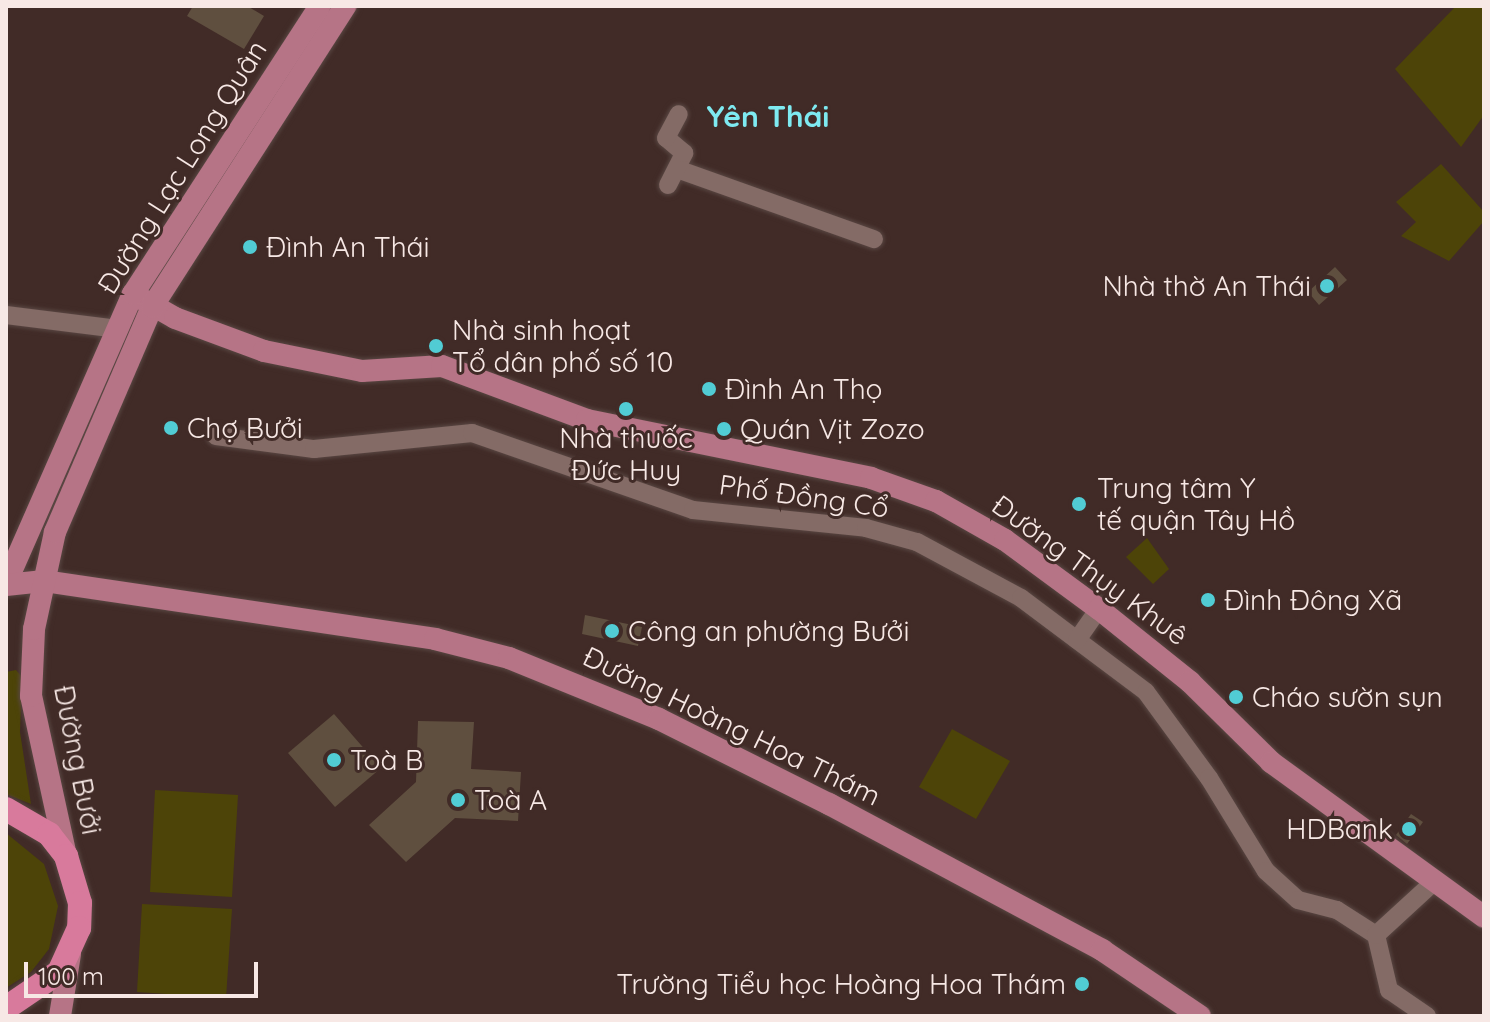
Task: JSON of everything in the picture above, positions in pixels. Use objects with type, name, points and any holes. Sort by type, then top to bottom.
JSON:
[{"type":"highway","points":[[6,809],[49,834],[66,856],[80,903],[71,952],[59,972],[16,1008]]},
{"type":"main road","name":"Đường Lạc Long Quân","points":[[44,581],[55,532],[142,300],[320,6]]},
{"type":"main road","name":"Đường Lạc Long Quân","points":[[6,584],[118,329],[142,300],[345,6]]},
{"type":"main road","name":"Đường Thụy Khuê","points":[[142,300],[264,351],[336,368],[442,366],[587,420],[901,487],[969,517],[1099,609],[1190,682],[1271,762],[1484,917]]},
{"type":"main road","name":"Đường Hoàng Hoa Thám","points":[[6,584],[44,581],[435,639],[509,658],[659,719],[829,804],[1102,950],[1200,1016]]},
{"type":"main road","name":"Đường Bưởi","points":[[44,581],[31,696],[66,856]]},
{"type":"main road","points":[[60,1016],[71,952]]},
{"type":"street","points":[[679,114],[666,138],[684,153],[673,177],[874,239]]},
{"type":"street","points":[[6,315],[118,329]]},
{"type":"street","name":"Phố Đồng Cổ","points":[[216,436],[314,449],[472,433],[693,510],[866,528],[917,542],[996,582],[1146,692],[1281,887],[1376,935]]},
{"type":"street","points":[[1077,640],[1099,609]]},
{"type":"street","points":[[1427,1016],[1389,990],[1376,935],[1435,881]]},
{"type":"shaded area","points":[[1456,6],[1484,6],[1484,115],[1461,147],[1395,69]]},
{"type":"shaded area","points":[[1441,164],[1484,212],[1484,221],[1449,261],[1401,236],[1416,222],[1396,202]]},
{"type":"shaded area","points":[[1147,538],[1169,569],[1153,584],[1126,557]]},
{"type":"shaded area","points":[[16,670],[22,677],[20,732],[31,804],[6,794],[6,672]]},
{"type":"shaded area","points":[[952,729],[1010,761],[976,819],[919,787]]},
{"type":"shaded area","points":[[155,790],[238,795],[232,897],[150,892]]},
{"type":"shaded area","points":[[6,833],[44,864],[58,906],[49,949],[31,972],[6,988]]},
{"type":"shaded area","points":[[142,904],[232,909],[226,998],[137,992]]},
{"type":"building","points":[[193,6],[247,6],[264,16],[244,49],[187,16]]},
{"type":"building","name":"Nhà thờ An Thái","points":[[1335,267],[1347,280],[1319,305],[1308,292]]},
{"type":"building","name":"Công an phường Bưởi","points":[[585,615],[642,627],[638,646],[582,634]]},
{"type":"building","name":"Toà B","points":[[334,714],[381,768],[335,807],[288,753]]},
{"type":"building","name":"Toà A","points":[[418,721],[474,722],[471,769],[521,772],[518,821],[455,818],[406,862],[369,825],[416,782]]},
{"type":"building","name":"HDBank","points":[[1411,814],[1423,822],[1407,844],[1396,835]]},
{"type":"place","name":"Đình An Thái","points":[[250,247]]},
{"type":"place","name":"Nhà thờ An Thái","points":[[1327,286]]},
{"type":"place","name":"Nhà sinh hoạt Tổ dân phố số 10","points":[[436,346]]},
{"type":"place","name":"Đình An Thọ","points":[[709,389]]},
{"type":"place","name":"Nhà thuốc Đức Huy","points":[[626,409]]},
{"type":"place","name":"Chợ Bưởi","points":[[171,428]]},
{"type":"place","name":"Quán Vịt Zozo","points":[[724,429]]},
{"type":"place","name":"Trung tâm Y tế quận Tây Hồ","points":[[1079,504]]},
{"type":"place","name":"Đình Đông Xã","points":[[1208,600]]},
{"type":"place","name":"Công an phường Bưởi","points":[[612,631]]},
{"type":"place","name":"Cháo sườn sụn","points":[[1236,697]]},
{"type":"place","name":"Toà B","points":[[334,760]]},
{"type":"place","name":"Toà A","points":[[458,800]]},
{"type":"place","name":"HDBank","points":[[1409,829]]},
{"type":"place","name":"Trường Tiểu học Hoàng Hoa Thám","points":[[1082,984]]},
{"type":"district","name":"Yên Thái","points":[[768,116]]}]
